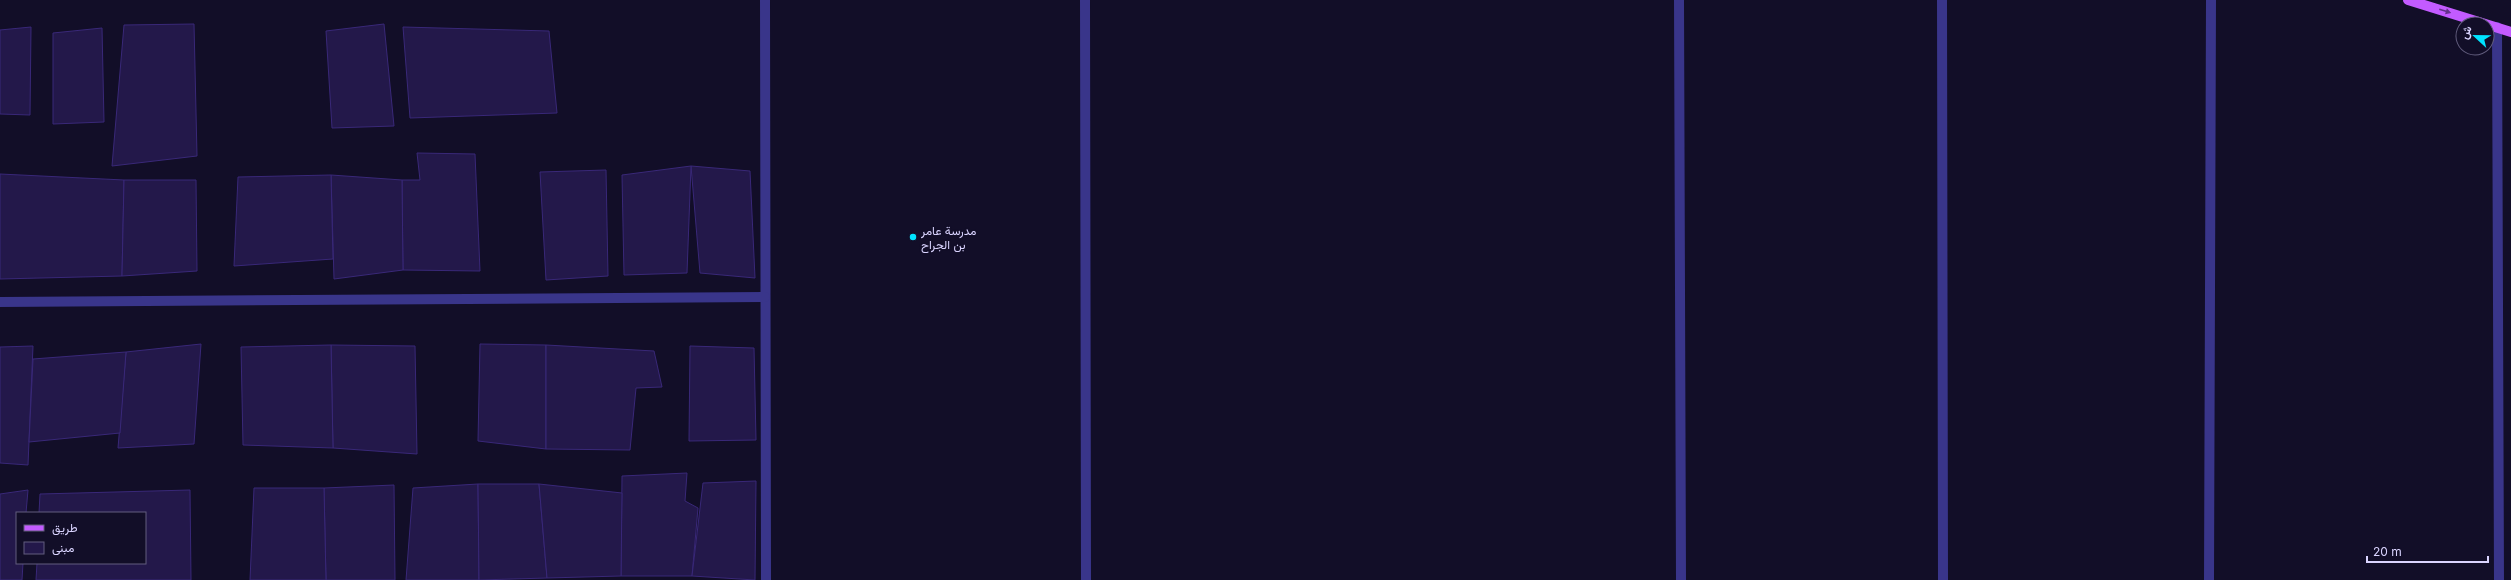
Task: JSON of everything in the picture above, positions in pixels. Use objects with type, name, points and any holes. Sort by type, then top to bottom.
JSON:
[{"type":"main road","points":[[2408,0],[2511,32]]},
{"type":"street","points":[[765,0],[766,580]]},
{"type":"street","points":[[1085,0],[1086,580]]},
{"type":"street","points":[[1679,0],[1681,580]]},
{"type":"street","points":[[1942,0],[1943,580]]},
{"type":"street","points":[[2209,580],[2211,0]]},
{"type":"street","points":[[2497,27],[2499,580]]},
{"type":"street","points":[[0,302],[765,297]]},
{"type":"building","points":[[194,24],[197,156],[112,166],[124,25]]},
{"type":"building","points":[[384,24],[394,126],[332,128],[326,31]]},
{"type":"building","points":[[31,27],[30,115],[0,114],[0,30]]},
{"type":"building","points":[[403,27],[549,31],[557,113],[410,118]]},
{"type":"building","points":[[102,28],[104,122],[53,124],[53,33]]},
{"type":"building","points":[[417,153],[475,154],[480,271],[403,270],[402,180],[420,180]]},
{"type":"building","points":[[691,166],[750,171],[755,278],[700,273]]},
{"type":"building","points":[[691,166],[687,273],[624,275],[622,175]]},
{"type":"building","points":[[606,170],[608,276],[546,280],[540,172]]},
{"type":"building","points":[[0,174],[124,180],[122,276],[0,279]]},
{"type":"building","points":[[331,175],[402,180],[403,270],[334,279]]},
{"type":"building","points":[[331,175],[333,259],[234,266],[238,177]]},
{"type":"building","points":[[124,180],[196,180],[197,271],[122,276]]},
{"type":"building","points":[[201,344],[194,444],[118,448],[126,352]]},
{"type":"building","points":[[480,344],[546,345],[546,449],[478,441]]},
{"type":"building","points":[[331,345],[415,346],[417,454],[333,448]]},
{"type":"building","points":[[331,345],[333,448],[243,445],[241,347]]},
{"type":"building","points":[[546,345],[654,351],[662,387],[636,388],[630,450],[546,449]]},
{"type":"building","points":[[33,346],[28,465],[0,463],[0,347]]},
{"type":"building","points":[[690,346],[754,348],[756,440],[689,441]]},
{"type":"building","points":[[126,352],[120,433],[29,442],[33,359]]},
{"type":"building","points":[[687,473],[685,501],[698,508],[692,576],[621,576],[622,476]]},
{"type":"building","points":[[756,481],[755,580],[692,576],[703,483]]},
{"type":"building","points":[[478,484],[479,580],[406,580],[413,488]]},
{"type":"building","points":[[478,484],[539,484],[547,578],[479,580]]},
{"type":"building","points":[[539,484],[622,493],[621,576],[547,578]]},
{"type":"building","points":[[394,485],[395,580],[326,580],[324,488]]},
{"type":"building","points":[[254,488],[324,488],[326,580],[250,580]]},
{"type":"building","points":[[28,490],[26,512],[16,512],[16,564],[23,564],[22,580],[0,580],[0,494]]},
{"type":"building","points":[[190,490],[191,580],[36,580],[37,564],[146,564],[146,512],[39,512],[40,494]]},
{"type":"place","name":"مدرسة عامر بن الجراح","points":[[913,237]]}]
